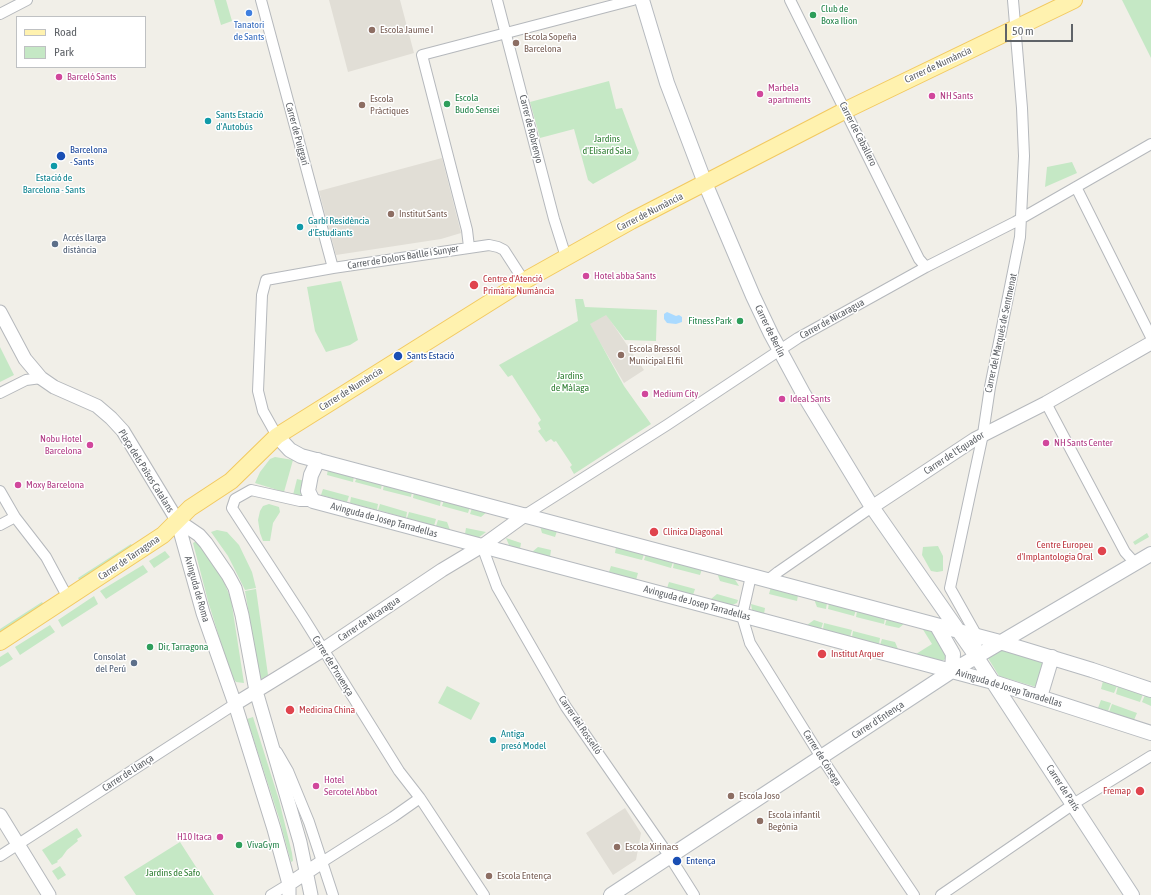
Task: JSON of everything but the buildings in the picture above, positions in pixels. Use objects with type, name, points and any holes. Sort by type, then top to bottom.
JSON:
[{"type":"main road","name":"Carrer de Berlín","points":[[642,0],[668,83],[705,183],[742,273],[779,350],[808,402],[872,507],[930,592],[959,631]]},
{"type":"main road","name":"Carrer de Numància","points":[[250,464],[278,436],[524,281],[566,257],[846,110],[1074,0]]},
{"type":"main road","points":[[278,436],[284,444],[297,454],[1000,642],[1052,657],[1151,690]]},
{"type":"main road","points":[[313,501],[308,491],[311,476],[318,460]]},
{"type":"main road","name":"Carrer de Tarragona","points":[[0,642],[163,535],[176,520],[190,508],[231,481],[250,464]]},
{"type":"main road","name":"Avinguda de Josep Tarradellas","points":[[313,501],[993,682],[1151,734]]},
{"type":"main road","name":"Carrer d'Entença","points":[[611,895],[952,671],[1151,554]]},
{"type":"main road","points":[[937,626],[953,654],[952,671]]},
{"type":"main road","points":[[1023,628],[1023,636],[1031,651]]},
{"type":"main road","name":"Avinguda de Josep Tarradellas","points":[[959,631],[976,656]]},
{"type":"main road","points":[[976,656],[993,682]]},
{"type":"main road","points":[[1040,697],[1052,657]]},
{"type":"main road","name":"Carrer de París","points":[[993,682],[1132,895]]},
{"type":"street","points":[[0,14],[27,0]]},
{"type":"street","name":"Carrer de Puiggarí","points":[[261,0],[333,268]]},
{"type":"street","name":"Carrer de Robrenyo","points":[[497,0],[554,219],[566,257]]},
{"type":"street","points":[[469,247],[467,230],[422,55],[633,0]]},
{"type":"street","name":"Carrer de Caballero","points":[[790,0],[919,259],[926,267]]},
{"type":"street","name":"Carrer del Marquès de Sentmenat","points":[[950,588],[983,434],[990,386],[1020,237],[1023,131],[1016,29],[1012,0]]},
{"type":"street","name":"Carrer de Nicaragua","points":[[256,692],[442,570],[482,546],[525,515],[668,425],[779,350],[926,267],[1021,218],[1151,144]]},
{"type":"street","points":[[1076,187],[1151,337]]},
{"type":"street","name":"Carrer de Dolors Batlle i Sunyer","points":[[278,436],[263,411],[259,398],[262,295],[266,280],[333,268],[489,245],[498,247],[508,256],[524,281]]},
{"type":"street","name":"Plaça dels Països Catalans","points":[[0,312],[25,359],[41,378],[54,387],[97,406],[123,431],[176,520]]},
{"type":"street","name":"Carrer de l'Equador","points":[[768,580],[872,507],[983,434],[1046,403],[1151,343]]},
{"type":"street","points":[[0,393],[26,380],[41,378]]},
{"type":"street","points":[[1046,403],[1125,552],[1135,563]]},
{"type":"street","name":"Avinguda de Josep Tarradellas","points":[[240,496],[251,490],[300,501],[313,501]]},
{"type":"street","points":[[0,491],[15,517],[46,557],[68,598]]},
{"type":"street","name":"Carrer de Provença","points":[[240,496],[233,502],[232,508],[399,771],[420,798],[484,895]]},
{"type":"street","points":[[0,525],[15,517]]},
{"type":"street","points":[[176,520],[199,535],[232,581],[242,615],[256,692],[298,836],[311,895]]},
{"type":"street","name":"Avinguda de Roma","points":[[176,520],[203,613],[235,704],[289,889]]},
{"type":"street","name":"Carrer del Rosselló","points":[[482,546],[497,587],[566,707],[670,857],[694,895]]},
{"type":"street","points":[[742,616],[752,576]]},
{"type":"street","points":[[930,592],[940,592],[950,588],[977,636],[976,656]]},
{"type":"street","name":"Carrer de Còrsega","points":[[742,616],[750,643],[821,758],[914,895]]},
{"type":"street","name":"Carrer de Llança","points":[[0,856],[235,704],[256,692]]},
{"type":"street","points":[[271,740],[288,770],[301,802],[333,895]]},
{"type":"street","points":[[941,895],[1073,804],[1151,756]]},
{"type":"street","points":[[271,895],[289,889],[306,872],[393,817],[420,798]]},
{"type":"street","points":[[0,815],[49,895]]},
{"type":"shaded area","name":"Escola Jaume I","points":[[329,0],[400,0],[414,53],[348,72]]},
{"type":"shaded area","name":"Institut Sants","points":[[442,158],[461,233],[441,239],[336,255],[319,191]]},
{"type":"shaded area","name":"Escola Bressol Municipal El fil","points":[[606,314],[644,370],[624,383],[589,324]]},
{"type":"shaded area","name":"Escola Xirinacs","points":[[625,808],[641,833],[636,860],[613,875],[586,833]]},
{"type":"green space","points":[[214,0],[226,0],[232,21],[221,25]]},
{"type":"green space","points":[[1122,0],[1151,0],[1151,58]]},
{"type":"green space","name":"Jardins d'Elisard Sala","points":[[609,81],[616,109],[622,108],[639,153],[636,160],[593,184],[588,180],[574,129],[540,138],[530,102]]},
{"type":"green space","points":[[1072,162],[1077,173],[1045,187],[1047,167]]},
{"type":"green space","points":[[341,281],[358,340],[350,345],[326,352],[315,331],[307,287]]},
{"type":"green space","name":"Jardins de Màlaga","points":[[575,299],[583,299],[585,307],[657,310],[656,341],[625,340],[606,315],[590,324],[624,386],[651,424],[574,474],[570,467],[572,465],[556,441],[554,442],[551,439],[546,442],[538,431],[541,429],[538,423],[541,420],[512,375],[508,377],[499,365],[578,321]]},
{"type":"green space","points":[[0,347],[14,375],[0,382]]},
{"type":"green space","points":[[275,457],[293,460],[284,492],[255,483],[260,472],[270,459]]},
{"type":"green space","points":[[328,469],[354,476],[353,482],[327,475]]},
{"type":"green space","points":[[357,477],[382,484],[381,489],[355,482]]},
{"type":"green space","points":[[297,479],[305,481],[300,497],[293,495]]},
{"type":"green space","points":[[384,484],[412,492],[411,497],[383,490]]},
{"type":"green space","points":[[323,489],[349,496],[347,502],[321,495]]},
{"type":"green space","points":[[414,492],[441,500],[440,506],[413,498]]},
{"type":"green space","points":[[351,497],[378,504],[377,510],[350,503]]},
{"type":"green space","points":[[444,500],[470,507],[468,513],[442,506]]},
{"type":"green space","points":[[269,504],[279,507],[280,512],[273,523],[270,541],[263,541],[258,520],[263,506]]},
{"type":"green space","points":[[380,504],[407,512],[406,518],[378,510]]},
{"type":"green space","points":[[472,508],[487,512],[481,517],[470,514]]},
{"type":"green space","points":[[409,512],[436,519],[434,526],[407,518]]},
{"type":"green space","points":[[438,520],[447,522],[450,530],[436,526]]},
{"type":"green space","points":[[540,526],[557,531],[555,537],[542,533]]},
{"type":"green space","points":[[466,528],[486,532],[478,538],[465,534]]},
{"type":"green space","points":[[217,530],[227,532],[239,545],[252,572],[256,588],[245,590],[228,556],[211,532]]},
{"type":"green space","points":[[1147,533],[1149,537],[1135,545],[1133,542]]},
{"type":"green space","points":[[506,538],[521,543],[520,549],[509,545]]},
{"type":"green space","points":[[198,540],[219,570],[231,599],[244,683],[236,682],[231,676],[208,601],[193,543]]},
{"type":"green space","points":[[131,544],[133,547],[80,581],[78,578]]},
{"type":"green space","points":[[938,546],[943,556],[943,571],[937,572],[931,571],[922,555],[923,547]]},
{"type":"green space","points":[[538,547],[551,550],[550,557],[532,552]]},
{"type":"green space","points":[[616,547],[644,554],[642,560],[615,553]]},
{"type":"green space","points":[[165,551],[170,557],[154,568],[149,561]]},
{"type":"green space","points":[[646,554],[673,562],[671,568],[644,560]]},
{"type":"green space","points":[[674,562],[702,569],[700,575],[673,568]]},
{"type":"green space","points":[[143,565],[148,572],[106,599],[100,591]]},
{"type":"green space","points":[[611,566],[638,573],[636,580],[609,572]]},
{"type":"green space","points":[[717,573],[734,578],[739,586],[720,581]]},
{"type":"green space","points":[[669,582],[695,589],[693,595],[667,588]]},
{"type":"green space","points":[[771,587],[798,595],[797,601],[769,594]]},
{"type":"green space","points":[[256,589],[268,675],[260,680],[245,591]]},
{"type":"green space","points":[[717,594],[738,600],[737,603],[732,605],[711,599]]},
{"type":"green space","points":[[94,596],[98,604],[62,627],[58,620]]},
{"type":"green space","points":[[814,599],[827,603],[826,609],[817,607]]},
{"type":"green space","points":[[42,602],[44,605],[0,634],[0,629]]},
{"type":"green space","points":[[829,603],[856,610],[854,616],[828,609]]},
{"type":"green space","points":[[751,604],[765,608],[764,614],[752,610]]},
{"type":"green space","points":[[857,611],[885,618],[884,624],[856,617]]},
{"type":"green space","points":[[887,618],[905,623],[899,628],[885,625]]},
{"type":"green space","points":[[814,620],[823,623],[821,629],[807,625]]},
{"type":"green space","points":[[824,623],[852,630],[850,637],[823,629]]},
{"type":"green space","points":[[50,625],[55,632],[20,655],[15,647]]},
{"type":"green space","points":[[922,628],[935,631],[949,657],[942,661],[916,654],[932,644]]},
{"type":"green space","points":[[853,631],[880,638],[879,644],[852,637]]},
{"type":"green space","points":[[882,639],[895,642],[898,649],[880,645]]},
{"type":"green space","points":[[1002,649],[1044,663],[1036,687],[999,676],[988,658]]},
{"type":"green space","points":[[8,652],[13,659],[0,667],[0,657]]},
{"type":"green space","points":[[1103,681],[1117,686],[1114,693],[1101,689]]},
{"type":"green space","points":[[447,686],[480,703],[471,720],[438,703]]},
{"type":"green space","points":[[1118,686],[1143,694],[1140,702],[1116,694]]},
{"type":"green space","points":[[1145,695],[1151,697],[1151,706],[1142,702]]},
{"type":"green space","points":[[1101,700],[1111,703],[1108,711],[1098,708]]},
{"type":"green space","points":[[1112,704],[1137,713],[1134,720],[1109,712]]},
{"type":"green space","points":[[253,717],[279,800],[292,853],[293,861],[291,862],[279,818],[247,719]]},
{"type":"green space","points":[[77,828],[82,836],[77,839],[78,841],[67,850],[57,861],[58,862],[52,865],[42,850]]},
{"type":"green space","name":"Jardins de Safo","points":[[180,842],[214,895],[136,895],[124,877]]},
{"type":"green space","points":[[60,866],[66,875],[58,880],[52,871]]},
{"type":"water","points":[[667,312],[682,317],[682,322],[676,324],[667,323],[664,319],[664,314]]},
{"type":"place","name":"Tanatori de Sants","points":[[249,13]]},
{"type":"place","name":"Club de Boxa Ilion","points":[[813,15]]},
{"type":"place","name":"Escola Jaume I","points":[[372,30]]},
{"type":"place","name":"Escola Sopeña Barcelona","points":[[516,43]]},
{"type":"place","name":"Barceló Sants","points":[[59,77]]},
{"type":"place","name":"Marbela apartments","points":[[760,94]]},
{"type":"place","name":"NH Sants","points":[[932,96]]},
{"type":"place","name":"Escola Budo Sensei","points":[[447,104]]},
{"type":"place","name":"Escola Pràctiques","points":[[362,105]]},
{"type":"place","name":"Sants Estació d'Autobús","points":[[208,121]]},
{"type":"place","name":"Barcelona - Sants","points":[[61,156]]},
{"type":"place","name":"Estació de Barcelona - Sants","points":[[54,166]]},
{"type":"place","name":"Institut Sants","points":[[391,214]]},
{"type":"place","name":"Garbí Residència d'Estudiants","points":[[300,227]]},
{"type":"place","name":"Accés llarga distància","points":[[55,244]]},
{"type":"place","name":"Hotel abba Sants","points":[[586,276]]},
{"type":"place","name":"Centre d'Atenció Primària Numància","points":[[474,285]]},
{"type":"place","name":"Fitness Park","points":[[740,321]]},
{"type":"place","name":"Escola Bressol Municipal El fil","points":[[621,355]]},
{"type":"place","name":"Sants Estació","points":[[398,356]]},
{"type":"place","name":"Medium City","points":[[645,394]]},
{"type":"place","name":"Ideal Sants","points":[[782,399]]},
{"type":"place","name":"NH Sants Center","points":[[1046,443]]},
{"type":"place","name":"Nobu Hotel Barcelona","points":[[90,445]]},
{"type":"place","name":"Moxy Barcelona","points":[[18,485]]},
{"type":"place","name":"Clínica Diagonal","points":[[654,532]]},
{"type":"place","name":"Centre Europeu d'Implantologia Oral","points":[[1102,551]]},
{"type":"place","name":"Dir, Tarragona","points":[[150,647]]},
{"type":"place","name":"Institut Arquer","points":[[822,654]]},
{"type":"place","name":"Consolat del Perú","points":[[134,663]]},
{"type":"place","name":"Medicina China","points":[[290,710]]},
{"type":"place","name":"Antiga presó Model","points":[[493,740]]},
{"type":"place","name":"Hotel Sercotel Abbot","points":[[316,786]]},
{"type":"place","name":"Fremap","points":[[1140,791]]},
{"type":"place","name":"Escola Joso","points":[[731,796]]},
{"type":"place","name":"Escola infantil Begònia","points":[[760,821]]},
{"type":"place","name":"H10 Itaca","points":[[220,837]]},
{"type":"place","name":"VivaGym","points":[[239,845]]},
{"type":"place","name":"Escola Xirinacs","points":[[617,847]]},
{"type":"place","name":"Entença","points":[[677,861]]},
{"type":"place","name":"Escola Entença","points":[[489,876]]}]
